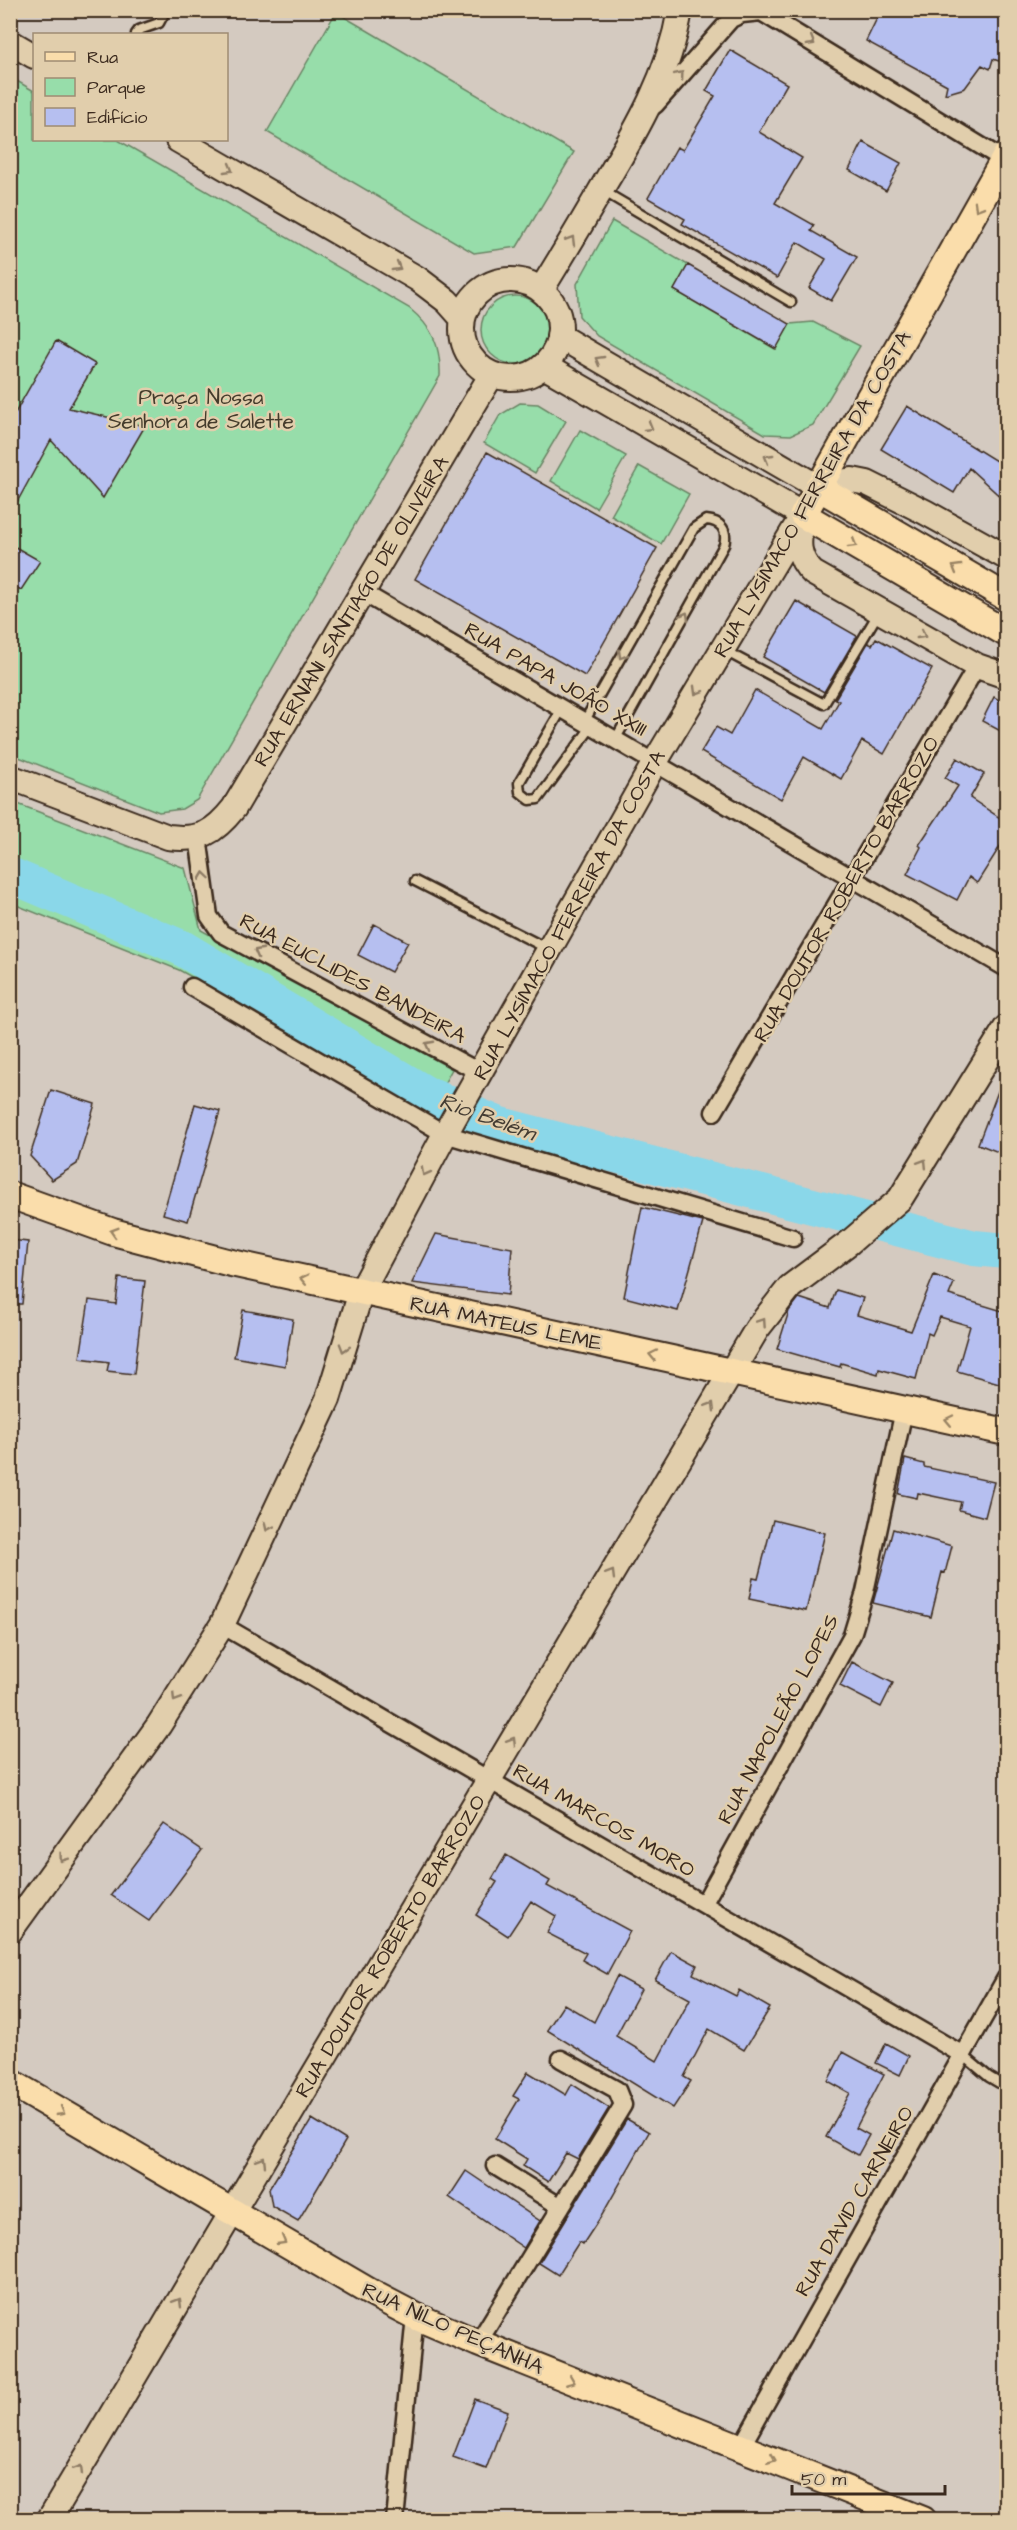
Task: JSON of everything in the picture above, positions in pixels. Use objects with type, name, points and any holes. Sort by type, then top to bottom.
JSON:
[{"type":"main road","points":[[541,290],[643,120],[658,88],[677,29],[680,10]]},
{"type":"main road","points":[[10,42],[33,55]]},
{"type":"main road","points":[[180,141],[418,279],[447,301],[463,319]]},
{"type":"main road","name":"RUA LYSÍMACO FERREIRA DA COSTA","points":[[10,1931],[159,1725],[222,1625],[328,1399],[361,1292],[450,1127],[655,762],[802,515],[1005,158]]},
{"type":"main road","points":[[514,280],[528,283],[541,290],[556,311],[560,323],[555,348],[544,366],[535,372],[514,378],[492,374],[474,362],[464,342],[463,319],[475,296],[486,287],[514,280]]},
{"type":"main road","points":[[559,336],[1006,597]]},
{"type":"main road","points":[[544,366],[1006,633]]},
{"type":"main road","name":"RUA ERNANI SANTIAGO DE OLIVEIRA","points":[[198,837],[223,822],[234,808],[492,374]]},
{"type":"main road","points":[[818,487],[852,480],[867,483],[1006,557]]},
{"type":"main road","points":[[802,515],[799,550],[803,563],[813,573],[977,666],[1006,676]]},
{"type":"main road","points":[[10,777],[168,837],[185,839],[198,837]]},
{"type":"main road","name":"RUA DOUTOR ROBERTO BARROZO","points":[[49,2520],[731,1372],[772,1308],[790,1287],[890,1210],[900,1199],[1006,1028]]},
{"type":"main road","name":"RUA MATEUS LEME","points":[[10,1195],[69,1218],[163,1246],[361,1292],[1006,1432]]},
{"type":"main road","name":"RUA NILO PEÇANHA","points":[[10,2082],[372,2294],[416,2316],[478,2343],[923,2520]]},
{"type":"street","points":[[643,120],[723,26],[742,14],[760,11],[1005,158]]},
{"type":"street","name":"RUA PAPA JOÃO XXIII","points":[[362,592],[1006,968]]},
{"type":"street","name":"RUA DOUTOR ROBERTO BARROZO","points":[[714,1112],[977,666]]},
{"type":"street","name":"RUA EUCLIDES BANDEIRA","points":[[198,837],[209,916],[221,933],[475,1083]]},
{"type":"street","points":[[192,987],[450,1127],[793,1238]]},
{"type":"street","name":"RUA NAPOLEÃO LOPES","points":[[704,1903],[852,1635],[865,1593],[904,1410]]},
{"type":"street","name":"RUA MARCOS MORO","points":[[222,1625],[963,2055]]},
{"type":"street","name":"RUA DAVID CARNEIRO","points":[[741,2447],[1006,1978]]},
{"type":"street","points":[[478,2343],[623,2105],[617,2090],[561,2059]]},
{"type":"street","points":[[495,2166],[561,2207]]},
{"type":"street","points":[[394,2520],[416,2316]]},
{"type":"lane","points":[[137,33],[139,30],[159,23],[166,10]]},
{"type":"lane","points":[[601,190],[791,302]]},
{"type":"lane","points":[[562,709],[519,783],[520,792],[530,800],[538,799],[588,724],[694,528],[706,520],[720,524],[725,530],[724,545],[615,740]]},
{"type":"lane","points":[[722,649],[824,704],[880,610]]},
{"type":"lane","points":[[416,881],[549,950]]},
{"type":"lane","points":[[963,2055],[989,2077],[1006,2087]]},
{"type":"green space","points":[[336,12],[574,152],[517,247],[474,253],[267,132]]},
{"type":"green space","name":"Praça Nossa Senhora de Salette","points":[[10,77],[33,90],[33,141],[120,141],[409,308],[424,322],[434,338],[440,365],[440,376],[197,800],[182,809],[159,812],[11,754]]},
{"type":"green space","points":[[612,221],[688,265],[674,290],[775,349],[790,324],[813,322],[860,346],[813,425],[791,435],[765,434],[597,336],[579,316],[577,284]]},
{"type":"green space","points":[[515,296],[528,299],[539,306],[546,317],[549,330],[546,343],[539,354],[528,361],[515,364],[502,361],[491,354],[484,343],[481,330],[484,317],[491,306],[502,299]]},
{"type":"green space","points":[[520,403],[538,404],[566,421],[535,473],[484,443],[500,415]]},
{"type":"green space","points":[[580,430],[626,456],[596,508],[551,481]]},
{"type":"green space","points":[[639,466],[689,494],[661,544],[611,516]]},
{"type":"green space","points":[[10,801],[185,868],[201,930],[452,1069],[431,1108],[179,970],[11,903]]},
{"type":"building","points":[[881,10],[1006,10],[1006,45],[999,61],[993,59],[990,69],[982,65],[965,88],[945,94],[947,85],[866,41]]},
{"type":"building","points":[[730,50],[787,84],[759,132],[802,158],[775,203],[814,225],[811,231],[857,257],[831,301],[809,288],[826,259],[797,242],[777,278],[682,224],[685,219],[648,198],[677,147],[683,150],[715,96],[706,91]]},
{"type":"building","points":[[863,142],[901,163],[886,191],[849,170]]},
{"type":"building","points":[[688,265],[790,324],[776,349],[674,290]]},
{"type":"building","points":[[56,341],[95,364],[69,408],[145,426],[103,498],[51,440],[10,515],[10,422]]},
{"type":"building","points":[[907,406],[996,461],[1006,444],[1006,502],[969,468],[954,493],[881,449]]},
{"type":"building","points":[[487,452],[657,548],[585,676],[415,579]]},
{"type":"building","points":[[10,544],[40,561],[21,590],[10,584]]},
{"type":"building","points":[[796,601],[857,636],[824,692],[763,657]]},
{"type":"building","points":[[876,638],[932,669],[884,754],[862,741],[841,779],[804,757],[781,799],[701,752],[716,727],[730,735],[755,690],[823,729],[839,701],[835,699],[868,643],[872,645]]},
{"type":"building","points":[[994,697],[1006,704],[1006,734],[982,721]]},
{"type":"building","points":[[957,758],[984,774],[970,798],[1006,822],[1006,837],[977,883],[969,877],[957,900],[907,874],[921,847],[919,845],[958,786],[945,778]]},
{"type":"building","points":[[374,924],[408,942],[391,972],[358,955]]},
{"type":"building","points":[[1006,1073],[1006,1155],[978,1144]]},
{"type":"building","points":[[51,1090],[95,1104],[77,1164],[52,1180],[30,1156]]},
{"type":"building","points":[[195,1104],[220,1111],[188,1221],[163,1214]]},
{"type":"building","points":[[642,1207],[703,1222],[678,1311],[624,1297]]},
{"type":"building","points":[[436,1234],[512,1248],[508,1295],[412,1283]]},
{"type":"building","points":[[10,1240],[28,1242],[22,1304],[10,1304]]},
{"type":"building","points":[[934,1275],[954,1283],[949,1295],[1006,1312],[1006,1332],[1001,1351],[1006,1352],[1006,1385],[957,1371],[970,1326],[940,1317],[932,1335],[928,1333],[916,1379],[879,1369],[878,1374],[841,1363],[840,1367],[777,1349],[789,1311],[799,1298],[830,1308],[836,1290],[863,1298],[857,1315],[911,1331]]},
{"type":"building","points":[[119,1278],[145,1281],[134,1374],[107,1371],[109,1362],[80,1358],[89,1300],[116,1304]]},
{"type":"building","points":[[243,1310],[293,1319],[285,1366],[234,1357]]},
{"type":"building","points":[[905,1459],[924,1464],[924,1467],[994,1482],[985,1517],[959,1510],[961,1502],[918,1493],[917,1498],[898,1494]]},
{"type":"building","points":[[773,1520],[825,1533],[806,1611],[749,1599],[753,1578],[758,1579]]},
{"type":"building","points":[[893,1529],[952,1546],[945,1573],[942,1572],[931,1617],[873,1603]]},
{"type":"building","points":[[852,1662],[893,1683],[881,1707],[840,1686]]},
{"type":"building","points":[[164,1824],[202,1850],[149,1921],[111,1895]]},
{"type":"building","points":[[506,1855],[550,1881],[547,1886],[630,1931],[607,1974],[582,1960],[586,1953],[547,1933],[556,1916],[531,1901],[508,1936],[476,1915],[497,1882],[492,1879]]},
{"type":"building","points":[[671,1951],[697,1965],[693,1974],[736,1996],[739,1990],[770,2008],[744,2050],[709,2029],[684,2077],[691,2081],[673,2108],[547,2030],[564,2004],[594,2022],[617,1976],[641,1989],[616,2036],[657,2061],[690,1999],[655,1980]]},
{"type":"building","points":[[886,2043],[909,2056],[900,2075],[876,2063]]},
{"type":"building","points":[[843,2052],[884,2074],[856,2128],[869,2135],[858,2155],[826,2137],[850,2093],[828,2081]]},
{"type":"building","points":[[528,2072],[566,2095],[572,2084],[609,2108],[578,2159],[566,2153],[548,2182],[523,2166],[527,2159],[495,2139],[519,2099],[513,2096]]},
{"type":"building","points":[[312,2119],[346,2140],[298,2221],[272,2206],[269,2189]]},
{"type":"building","points":[[627,2119],[649,2132],[602,2215],[583,2244],[579,2242],[558,2275],[539,2263]]},
{"type":"building","points":[[466,2171],[540,2221],[524,2248],[449,2197]]},
{"type":"building","points":[[475,2399],[508,2411],[486,2469],[453,2457]]},
{"type":"waterway","name":"Rio Belém","points":[[10,875],[182,948],[426,1094],[500,1125],[974,1248],[1006,1251]]}]
